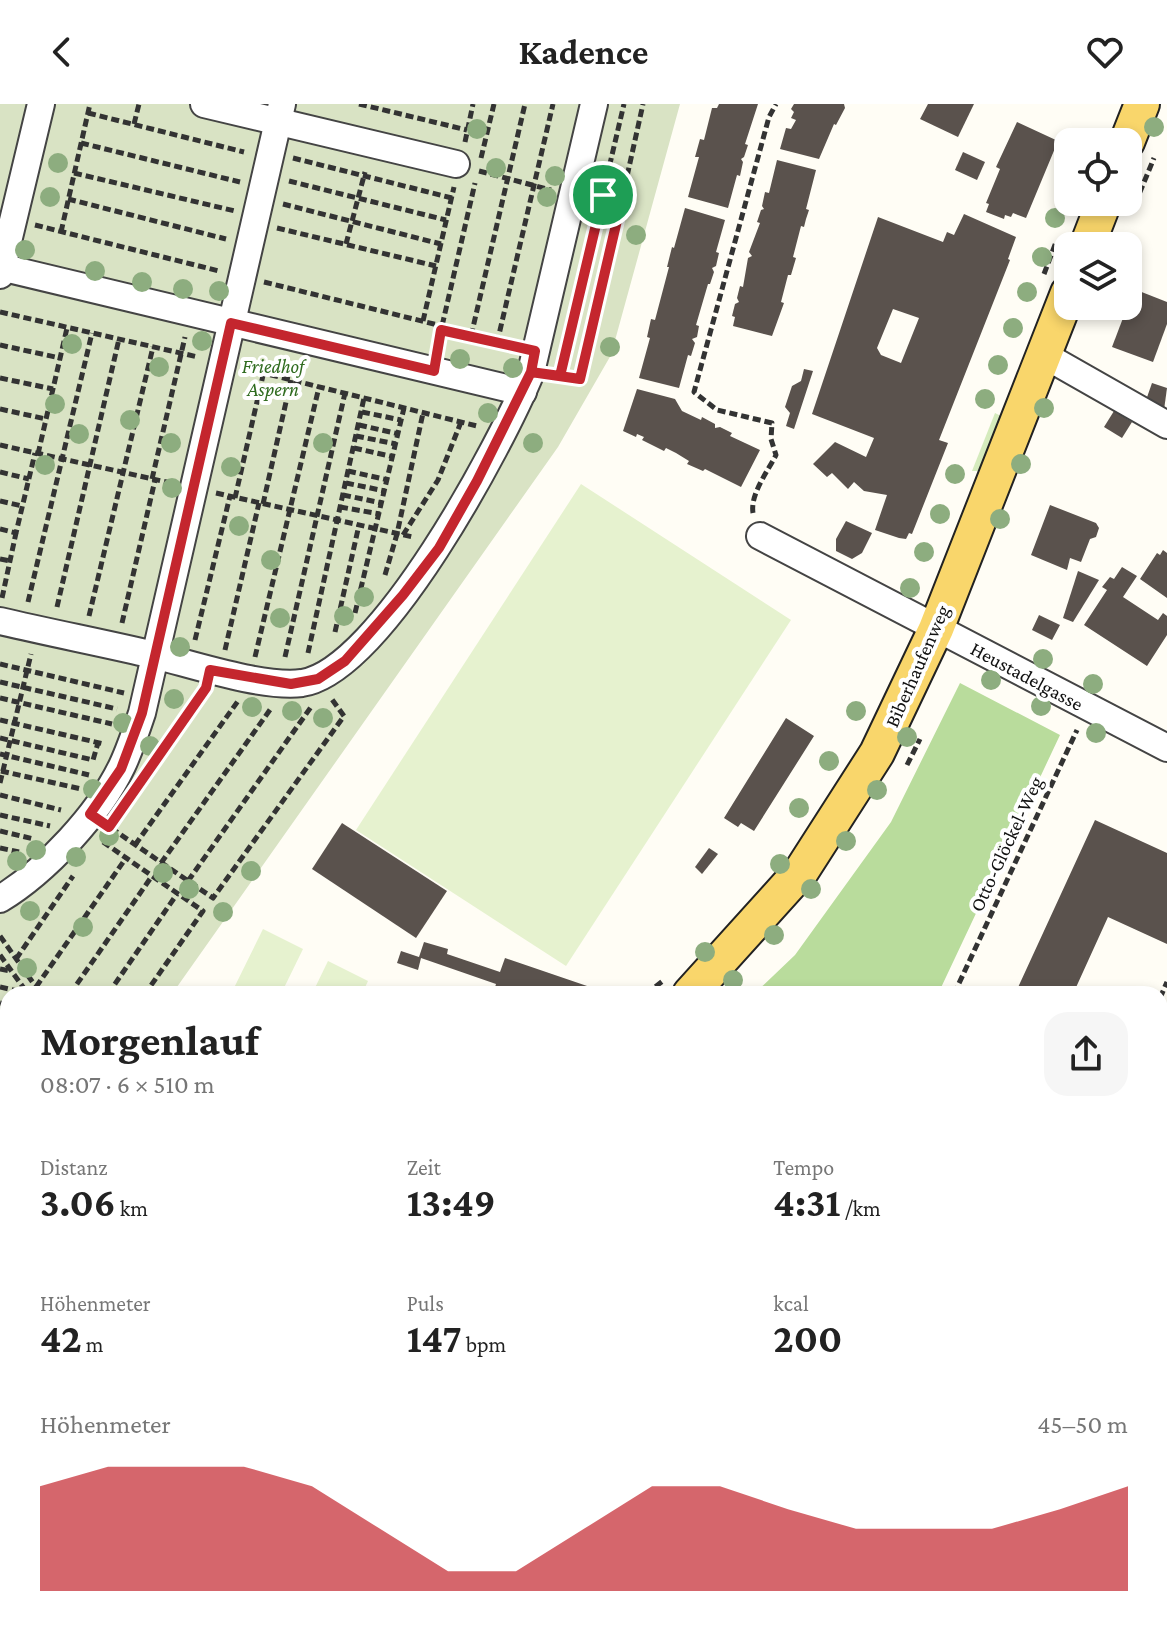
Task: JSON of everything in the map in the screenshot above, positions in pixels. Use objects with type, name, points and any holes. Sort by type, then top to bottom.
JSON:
[{"type":"main road","points":[[1142,104],[1142,128]]},
{"type":"main road","points":[[1098,232],[1110,216]]},
{"type":"main road","name":"Biberhaufenweg","points":[[681,984],[802,870],[877,753],[936,629],[1058,320]]},
{"type":"street","points":[[41,104],[1,270],[434,371],[530,372]]},
{"type":"street","points":[[204,104],[280,112],[372,144],[463,166]]},
{"type":"street","points":[[28,628],[207,669],[246,687],[278,691],[303,683],[318,688],[365,640],[439,548],[477,481],[530,372],[594,104]]},
{"type":"street","points":[[0,899],[12,892],[92,821],[129,750],[135,704],[154,655],[280,112]]},
{"type":"street","points":[[1044,355],[1167,425]]},
{"type":"street","name":"Heustadelgasse","points":[[760,536],[1167,748]]},
{"type":"path","points":[[61,232],[90,104]]},
{"type":"path","points":[[134,124],[139,104]]},
{"type":"path","points":[[359,104],[467,130]]},
{"type":"path","points":[[434,371],[473,104]]},
{"type":"path","points":[[423,321],[452,198],[463,166],[494,104]]},
{"type":"path","points":[[471,336],[525,104]]},
{"type":"path","points":[[497,343],[553,104]]},
{"type":"path","points":[[560,376],[624,104]]},
{"type":"path","points":[[441,330],[497,343],[530,372],[580,379],[643,104]]},
{"type":"path","points":[[760,536],[752,506],[776,455],[771,439],[772,423],[717,410],[694,392],[769,117],[776,104]]},
{"type":"path","points":[[88,113],[134,124],[346,244],[436,266]]},
{"type":"path","points":[[81,143],[352,222],[441,244]]},
{"type":"path","points":[[346,244],[372,144]]},
{"type":"path","points":[[463,166],[534,186],[622,199]]},
{"type":"path","points":[[74,173],[260,194],[364,176],[452,198]]},
{"type":"path","points":[[68,199],[260,194],[358,198],[446,220]]},
{"type":"path","points":[[0,312],[222,362],[501,432]]},
{"type":"path","points":[[117,647],[190,313]]},
{"type":"path","points":[[0,606],[67,328]]},
{"type":"path","points":[[0,783],[3,755],[10,741],[27,670],[28,628],[92,333]]},
{"type":"path","points":[[28,628],[119,339]]},
{"type":"path","points":[[0,345],[60,358]]},
{"type":"path","points":[[83,640],[153,347]]},
{"type":"path","points":[[149,772],[206,688],[233,497],[267,358]]},
{"type":"path","points":[[0,378],[53,389]]},
{"type":"path","points":[[207,669],[261,504],[291,380]]},
{"type":"path","points":[[135,845],[246,687],[319,387]]},
{"type":"path","points":[[161,863],[278,691],[345,393]]},
{"type":"path","points":[[319,647],[307,656],[364,398]]},
{"type":"path","points":[[355,613],[404,408]]},
{"type":"path","points":[[0,409],[46,419]]},
{"type":"path","points":[[362,412],[401,420]]},
{"type":"path","points":[[384,577],[397,534],[423,413]]},
{"type":"path","points":[[403,535],[438,480],[461,422]]},
{"type":"path","points":[[359,425],[399,434]]},
{"type":"path","points":[[356,436],[396,444]]},
{"type":"path","points":[[354,448],[394,457]]},
{"type":"path","points":[[348,471],[388,480]]},
{"type":"path","points":[[0,472],[29,479]]},
{"type":"path","points":[[346,483],[385,491]]},
{"type":"path","points":[[343,495],[382,503]]},
{"type":"path","points":[[0,501],[22,506]]},
{"type":"path","points":[[340,507],[380,514]]},
{"type":"path","points":[[359,525],[332,635],[364,601]]},
{"type":"path","points":[[0,529],[16,533]]},
{"type":"path","points":[[0,559],[10,561]]},
{"type":"path","points":[[0,664],[135,704]]},
{"type":"path","points":[[0,682],[135,704]]},
{"type":"path","points":[[0,795],[92,821],[135,845],[213,898],[344,716],[318,688],[188,881]]},
{"type":"path","points":[[0,698],[114,725]]},
{"type":"path","name":"Otto-Glöckel-Weg","points":[[958,986],[1088,708]]},
{"type":"path","points":[[0,720],[129,750]]},
{"type":"path","points":[[0,738],[93,760],[98,743]]},
{"type":"path","points":[[3,755],[114,780]]},
{"type":"path","points":[[1,771],[80,790],[84,774]]},
{"type":"path","points":[[0,815],[51,826]]},
{"type":"path","points":[[92,821],[117,816]]},
{"type":"path","points":[[92,821],[126,858],[203,911],[151,986]]},
{"type":"path","points":[[0,848],[27,854]]},
{"type":"path","points":[[37,986],[126,858]]},
{"type":"path","points":[[16,959],[74,875]]},
{"type":"path","points":[[76,986],[152,876]]},
{"type":"path","points":[[114,986],[177,894]]},
{"type":"path","points":[[0,936],[35,986]]},
{"type":"path","points":[[0,955],[22,986]]},
{"type":"path","points":[[0,969],[12,971]]},
{"type":"green space","name":"Friedhof Aspern","points":[[0,104],[680,104],[611,355],[558,447],[178,986],[0,986]]},
{"type":"green space","points":[[995,413],[1002,420],[979,471],[972,471]]},
{"type":"green space","points":[[581,484],[791,620],[566,966],[356,830]]},
{"type":"green space","points":[[960,683],[1060,735],[942,986],[762,986],[795,955],[891,822]]},
{"type":"green space","points":[[263,929],[303,949],[285,986],[235,986]]},
{"type":"green space","points":[[328,961],[368,981],[366,986],[316,986]]},
{"type":"building","points":[[719,104],[758,104],[745,144],[748,145],[741,159],[740,176],[737,175],[728,208],[688,197],[699,157],[695,157],[700,139],[704,140],[712,108],[717,108]]},
{"type":"building","points":[[794,104],[844,104],[845,108],[834,124],[819,159],[780,149],[786,128],[791,129],[796,120],[791,118]]},
{"type":"building","points":[[928,104],[974,104],[958,137],[920,119]]},
{"type":"building","points":[[1017,122],[1054,139],[1054,151],[1026,218],[1013,213],[1011,217],[1005,215],[1004,219],[986,212],[989,204],[986,203],[1000,169],[996,167]]},
{"type":"building","points":[[963,152],[985,162],[977,180],[955,170]]},
{"type":"building","points":[[777,160],[816,170],[806,209],[809,210],[804,227],[801,226],[793,257],[796,258],[791,275],[788,275],[781,302],[784,303],[772,336],[733,326],[735,317],[732,316],[735,304],[739,302],[740,286],[743,287],[748,258],[752,256],[749,252],[760,223],[757,222],[764,209],[765,192],[769,193]]},
{"type":"building","points":[[685,208],[725,220],[716,252],[719,253],[716,266],[712,268],[714,272],[696,325],[699,326],[697,337],[692,339],[695,343],[691,356],[688,355],[679,388],[639,378],[650,338],[647,337],[651,319],[655,320],[672,247]]},
{"type":"building","points":[[964,214],[1016,237],[1010,260],[939,440],[948,443],[912,534],[909,533],[906,539],[899,538],[875,530],[887,495],[864,491],[854,482],[848,489],[832,473],[827,477],[813,464],[835,442],[866,457],[874,438],[812,414],[878,217],[943,242],[947,232],[954,235]],"holes":[[[893,309],[919,318],[901,363],[881,355],[877,348]]]},
{"type":"building","points":[[1142,292],[1167,302],[1167,324],[1153,362],[1112,347],[1122,320],[1142,320]]},
{"type":"building","points":[[804,369],[813,371],[794,429],[786,426],[790,413],[785,407],[792,386],[801,381]]},
{"type":"building","points":[[1152,383],[1167,388],[1164,410],[1145,403]]},
{"type":"building","points":[[637,389],[675,399],[682,411],[701,420],[702,417],[715,424],[715,428],[720,427],[732,433],[730,436],[760,450],[741,487],[705,469],[703,471],[687,464],[689,461],[676,453],[666,448],[664,451],[642,440],[644,437],[623,431]]},
{"type":"building","points":[[1114,411],[1132,422],[1122,438],[1104,427]]},
{"type":"building","points":[[1050,505],[1096,523],[1099,528],[1096,537],[1090,539],[1081,562],[1070,558],[1067,570],[1031,555]]},
{"type":"building","points":[[846,521],[872,533],[862,553],[852,559],[836,551],[836,539]]},
{"type":"building","points":[[1163,550],[1167,553],[1167,598],[1140,579],[1157,553],[1160,555]]},
{"type":"building","points":[[1122,567],[1137,576],[1123,597],[1158,620],[1163,613],[1167,616],[1167,635],[1147,666],[1084,625],[1107,590],[1102,587],[1110,577],[1114,579]]},
{"type":"building","points":[[1078,571],[1099,580],[1073,622],[1063,618]]},
{"type":"building","points":[[1039,615],[1060,625],[1052,640],[1032,630]]},
{"type":"building","points":[[786,718],[814,736],[754,831],[741,823],[738,827],[724,818]]},
{"type":"building","points":[[1095,820],[1167,853],[1167,944],[1108,917],[1077,986],[1019,986]]},
{"type":"building","points":[[342,823],[447,891],[416,938],[312,869]]},
{"type":"building","points":[[709,848],[718,854],[702,874],[695,867]]},
{"type":"building","points":[[424,942],[448,949],[447,954],[500,972],[505,958],[587,986],[495,986],[421,958],[418,970],[397,963],[401,951],[419,957]]},
{"type":"route","points":[[603,195],[560,376],[531,372],[477,481],[439,548],[403,595],[345,661],[314,680],[279,683],[210,670],[206,688],[109,827],[90,814],[121,769],[142,713],[231,323],[434,371],[441,330],[535,351],[531,372],[580,379],[622,199],[603,195]]}]
